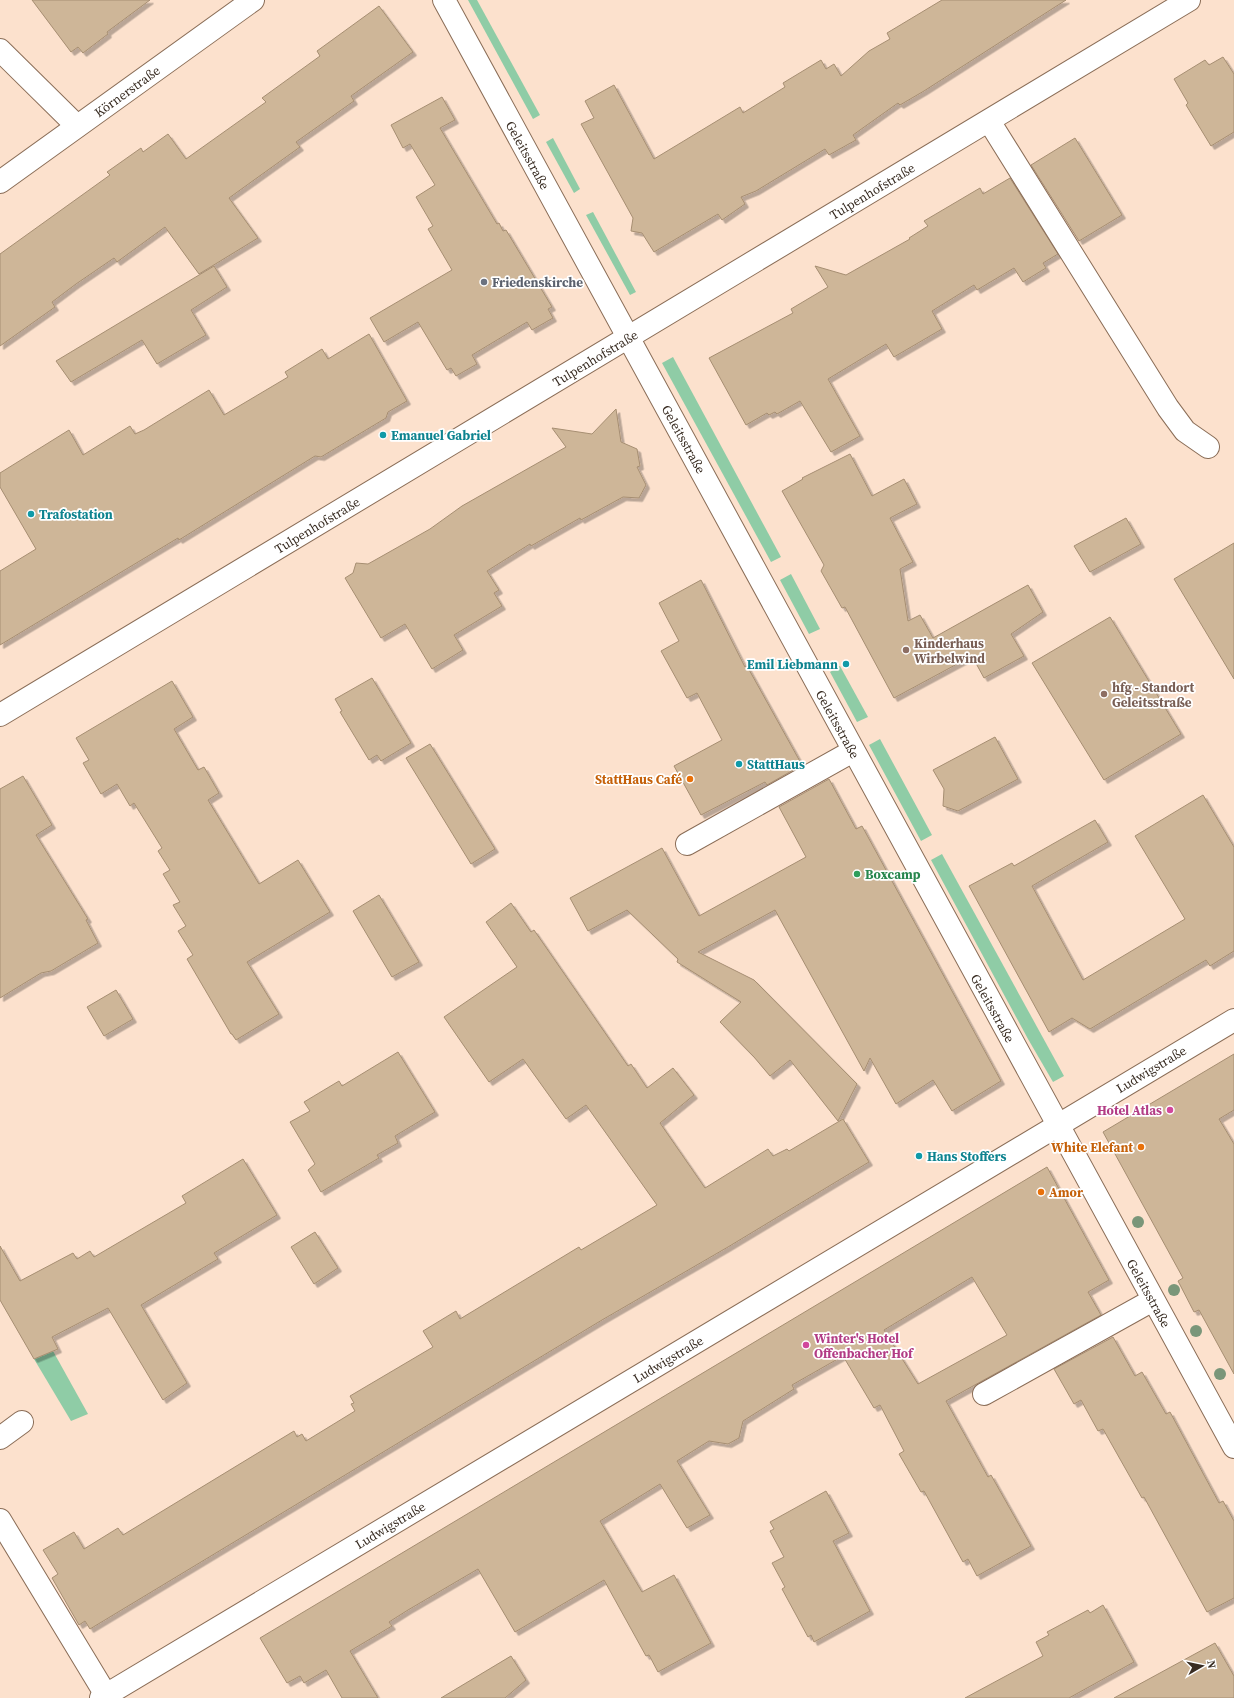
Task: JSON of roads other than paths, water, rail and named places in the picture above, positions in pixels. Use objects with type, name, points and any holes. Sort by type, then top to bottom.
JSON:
[{"type":"street","name":"Körnerstraße","points":[[0,182],[253,0]]},
{"type":"street","name":"Geleitsstraße","points":[[444,0],[1057,1126],[1234,1447]]},
{"type":"street","name":"Tulpenhofstraße","points":[[0,715],[1189,0]]},
{"type":"street","points":[[0,50],[77,126]]},
{"type":"street","points":[[989,121],[1168,408],[1185,431],[1208,447]]},
{"type":"street","points":[[687,844],[853,751]]},
{"type":"street","name":"Ludwigstraße","points":[[104,1697],[1234,1020]]},
{"type":"street","points":[[984,1394],[1153,1300]]},
{"type":"street","points":[[0,1438],[22,1422]]},
{"type":"street","points":[[0,1520],[104,1697]]},
{"type":"place","name":"Friedenskirche","points":[[484,282]]},
{"type":"place","name":"Emanuel Gabriel","points":[[383,435]]},
{"type":"place","name":"Trafostation","points":[[31,514]]},
{"type":"place","name":"Kinderhaus Wirbelwind","points":[[906,650]]},
{"type":"place","name":"Emil Liebmann","points":[[846,664]]},
{"type":"place","name":"hfg - Standort Geleitsstraße","points":[[1104,694]]},
{"type":"place","name":"StattHaus","points":[[739,764]]},
{"type":"place","name":"StattHaus Café","points":[[690,779]]},
{"type":"place","name":"Boxcamp","points":[[857,874]]},
{"type":"place","name":"Hotel Atlas","points":[[1170,1110]]},
{"type":"place","name":"White Elefant","points":[[1141,1147]]},
{"type":"place","name":"Hans Stoffers","points":[[919,1156]]},
{"type":"place","name":"Amor","points":[[1041,1192]]},
{"type":"place","name":"Winter's Hotel Offenbacher Hof","points":[[806,1345]]}]
